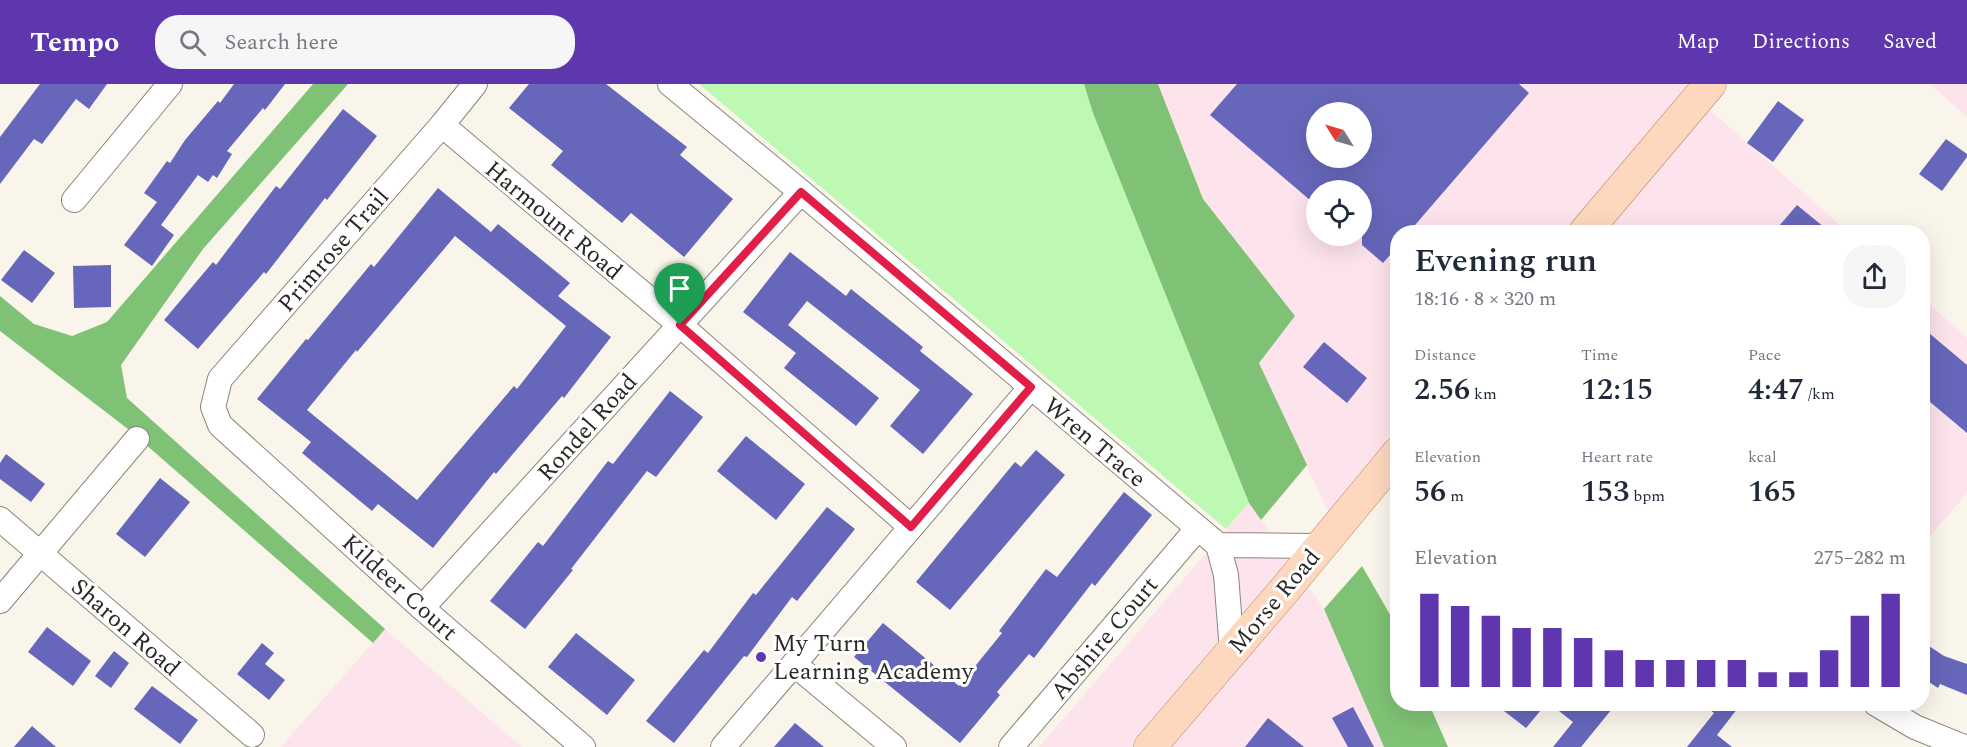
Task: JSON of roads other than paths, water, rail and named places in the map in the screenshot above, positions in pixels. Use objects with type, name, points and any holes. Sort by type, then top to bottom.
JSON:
[{"type":"main road","points":[[1591,225],[1710,84]]},
{"type":"main road","name":"Morse Road","points":[[1149,747],[1390,463]]},
{"type":"street","points":[[74,200],[170,84]]},
{"type":"street","name":"Primrose Trail","points":[[220,426],[213,407],[220,379],[476,84]]},
{"type":"street","name":"Wren Trace","points":[[670,84],[1218,545]]},
{"type":"street","name":"Harmount Road","points":[[442,125],[680,325],[911,527]]},
{"type":"street","name":"Rondel Road","points":[[422,608],[801,192]]},
{"type":"street","points":[[723,747],[1031,387]]},
{"type":"street","name":"Kildeer Court","points":[[220,426],[422,608],[583,747]]},
{"type":"street","points":[[0,601],[137,439]]},
{"type":"street","name":"Sharon Road","points":[[0,519],[252,735]]},
{"type":"street","name":"Abshire Court","points":[[1011,747],[1197,529]]},
{"type":"street","points":[[1232,651],[1226,575],[1218,545],[1320,546]]},
{"type":"street","points":[[794,664],[894,747]]},
{"type":"street","points":[[1888,711],[1915,727],[1964,747]]},
{"type":"place","name":"My Turn Learning Academy","points":[[761,657]]}]
